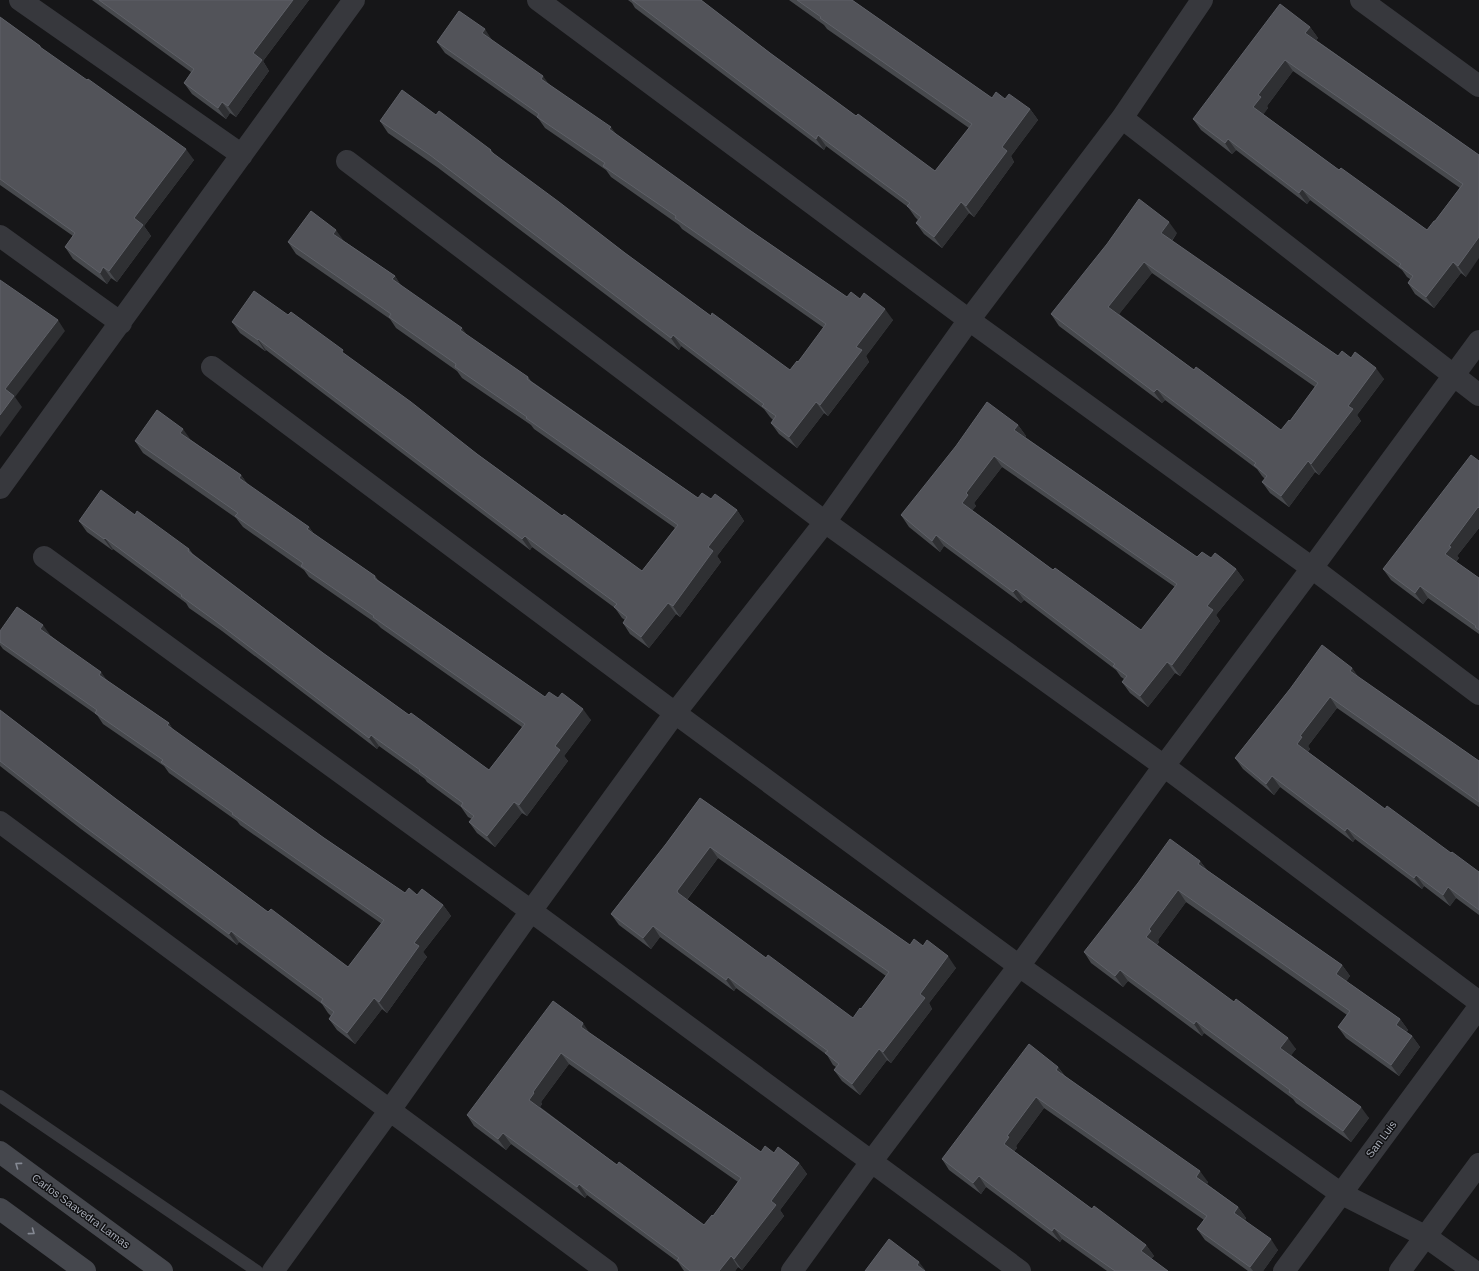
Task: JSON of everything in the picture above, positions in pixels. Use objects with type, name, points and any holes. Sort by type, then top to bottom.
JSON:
[{"type":"main road","name":"Carlos Saavedra Lamas","points":[[0,1152],[162,1271]]},
{"type":"main road","points":[[0,1209],[85,1271]]},
{"type":"street","points":[[20,0],[242,155]]},
{"type":"street","points":[[0,488],[354,0]]},
{"type":"street","points":[[538,0],[969,320],[1312,568],[1479,694]]},
{"type":"street","points":[[273,1271],[390,1110],[530,911],[675,713],[825,522],[969,320],[1122,118],[1202,0]]},
{"type":"street","points":[[1361,0],[1479,86]]},
{"type":"street","points":[[1122,118],[1479,395]]},
{"type":"street","points":[[347,161],[825,522],[1164,766],[1479,1002]]},
{"type":"street","points":[[0,236],[121,322]]},
{"type":"street","points":[[792,1271],[871,1162],[1018,966],[1164,766],[1479,341]]},
{"type":"street","points":[[212,367],[675,713],[1018,966],[1340,1193],[1425,1236],[1474,1271]]},
{"type":"street","points":[[44,557],[530,911],[1020,1271]]},
{"type":"street","points":[[0,822],[607,1271]]},
{"type":"street","name":"San Luis","points":[[1284,1271],[1340,1193],[1479,1007]]},
{"type":"street","points":[[1400,1271],[1479,1164]]},
{"type":"lane","points":[[0,1096],[257,1271]]},
{"type":"building","points":[[99,0],[293,0],[253,53],[262,60],[228,106],[222,102],[218,108],[184,83],[194,69]]},
{"type":"building","points":[[632,0],[701,0],[856,116],[858,114],[935,171],[972,124],[820,18],[821,17],[797,0],[852,0],[992,98],[996,92],[1005,99],[1009,94],[1030,109],[1002,147],[1007,151],[966,206],[961,202],[934,237],[916,223],[921,217],[907,206],[910,203],[818,135],[816,139]]},
{"type":"building","points":[[1280,4],[1310,27],[1305,33],[1479,155],[1479,237],[1458,266],[1453,262],[1426,297],[1408,283],[1413,276],[1399,266],[1401,264],[1302,189],[1299,193],[1228,139],[1225,143],[1193,119]],"holes":[[[1285,60],[1463,184],[1427,230],[1341,168],[1339,170],[1253,107],[1261,97],[1258,95]]]},
{"type":"building","points":[[459,11],[485,29],[482,33],[543,76],[541,79],[611,127],[609,129],[748,229],[847,297],[851,292],[860,299],[864,293],[885,309],[856,347],[862,350],[820,405],[816,402],[789,437],[771,423],[776,416],[762,406],[764,404],[673,335],[671,338],[430,155],[380,121],[402,90],[436,115],[439,111],[625,253],[711,316],[712,313],[790,370],[797,361],[798,362],[826,324],[675,218],[676,216],[603,166],[605,163],[537,117],[539,114],[437,42]]},
{"type":"building","points":[[0,17],[40,47],[87,80],[88,79],[186,149],[134,218],[143,225],[109,271],[103,267],[100,273],[65,247],[75,233],[0,179]]},
{"type":"building","points":[[1139,199],[1169,222],[1161,233],[1338,356],[1342,351],[1351,358],[1355,352],[1376,368],[1348,406],[1353,409],[1311,464],[1308,461],[1281,496],[1262,482],[1267,476],[1254,465],[1256,463],[1157,389],[1154,392],[1051,314],[1107,244]],"holes":[[[1144,262],[1318,383],[1290,421],[1289,420],[1281,430],[1196,367],[1194,370],[1108,307]]]},
{"type":"building","points":[[311,211],[336,230],[333,234],[395,276],[392,279],[462,328],[460,330],[528,377],[527,379],[698,498],[702,493],[711,499],[715,494],[737,510],[708,547],[713,551],[673,606],[668,603],[641,637],[623,623],[627,617],[614,607],[617,604],[525,536],[522,539],[258,339],[232,322],[254,291],[288,315],[291,312],[343,350],[342,352],[411,402],[477,454],[562,516],[564,514],[642,571],[678,525],[455,367],[456,364],[389,317],[391,314],[288,242]]},
{"type":"building","points":[[0,280],[58,320],[5,389],[14,396],[0,415]]},
{"type":"building","points":[[987,402],[1018,425],[1014,430],[1197,557],[1202,552],[1211,558],[1215,553],[1236,569],[1207,606],[1213,610],[1172,665],[1167,662],[1140,696],[1122,682],[1127,676],[1113,666],[1115,664],[1016,589],[1013,592],[936,535],[932,541],[901,515],[956,446]],"holes":[[[994,456],[1177,584],[1141,630],[1055,568],[1053,570],[962,503],[968,495],[966,493]]]},
{"type":"building","points":[[157,410],[183,429],[180,433],[241,475],[239,478],[309,527],[307,529],[375,576],[374,578],[545,697],[549,692],[558,698],[562,693],[583,709],[555,746],[560,750],[519,805],[514,802],[487,836],[469,822],[474,816],[461,806],[463,803],[371,735],[369,738],[181,596],[182,595],[105,538],[104,539],[79,521],[101,490],[135,515],[137,511],[189,549],[188,551],[323,653],[409,715],[411,713],[489,770],[525,724],[373,617],[374,616],[301,566],[303,563],[235,516],[238,513],[135,441]]},
{"type":"building","points":[[1471,455],[1479,461],[1479,508],[1478,507],[1449,546],[1451,547],[1445,554],[1479,578],[1479,630],[1475,627],[1476,626],[1420,586],[1415,593],[1383,569]]},
{"type":"building","points":[[17,607],[43,625],[40,629],[101,672],[99,675],[169,723],[167,725],[324,838],[405,893],[409,888],[417,895],[422,889],[443,905],[414,943],[419,946],[379,1002],[374,998],[347,1033],[329,1019],[334,1012],[321,1002],[323,999],[231,931],[229,934],[73,818],[0,761],[0,710],[116,799],[268,912],[271,909],[348,967],[384,920],[232,814],[233,813],[161,762],[163,760],[95,713],[97,710],[0,642],[0,631]]},
{"type":"building","points":[[1322,645],[1352,668],[1350,671],[1479,761],[1479,802],[1330,697],[1300,736],[1302,737],[1297,744],[1385,809],[1387,806],[1479,872],[1479,910],[1448,887],[1443,895],[1416,875],[1414,878],[1347,828],[1345,831],[1272,776],[1266,784],[1235,758],[1290,689]]},
{"type":"building","points":[[700,798],[910,945],[914,939],[923,946],[927,940],[948,956],[920,994],[925,998],[883,1052],[879,1049],[852,1084],[834,1070],[839,1064],[825,1053],[828,1051],[728,977],[726,980],[653,926],[643,938],[611,914]],"holes":[[[710,847],[889,972],[853,1018],[768,955],[766,958],[677,891]]]},
{"type":"building","points":[[1170,839],[1200,861],[1198,864],[1342,965],[1336,974],[1400,1019],[1396,1025],[1412,1036],[1391,1065],[1338,1027],[1350,1011],[1178,890],[1149,929],[1151,931],[1146,937],[1234,1002],[1236,999],[1288,1038],[1280,1048],[1361,1107],[1343,1131],[1196,1021],[1194,1024],[1120,970],[1115,976],[1084,952]]},
{"type":"building","points":[[553,1001],[583,1023],[581,1027],[761,1152],[765,1146],[774,1153],[778,1147],[799,1163],[771,1201],[776,1205],[734,1259],[731,1256],[719,1271],[690,1271],[677,1260],[679,1258],[579,1184],[577,1187],[503,1133],[498,1139],[467,1115]],"holes":[[[561,1053],[741,1178],[713,1216],[712,1215],[704,1225],[619,1162],[617,1165],[529,1100]]]},
{"type":"building","points":[[1029,1044],[1058,1067],[1056,1070],[1200,1171],[1196,1177],[1238,1207],[1234,1213],[1271,1239],[1250,1267],[1197,1229],[1207,1216],[1036,1097],[1007,1136],[1009,1137],[1004,1144],[1092,1209],[1094,1206],[1146,1245],[1141,1251],[1168,1271],[1115,1271],[1054,1228],[1052,1231],[979,1176],[973,1183],[942,1159]]},
{"type":"building","points":[[889,1239],[919,1262],[917,1265],[925,1271],[865,1271]]}]
